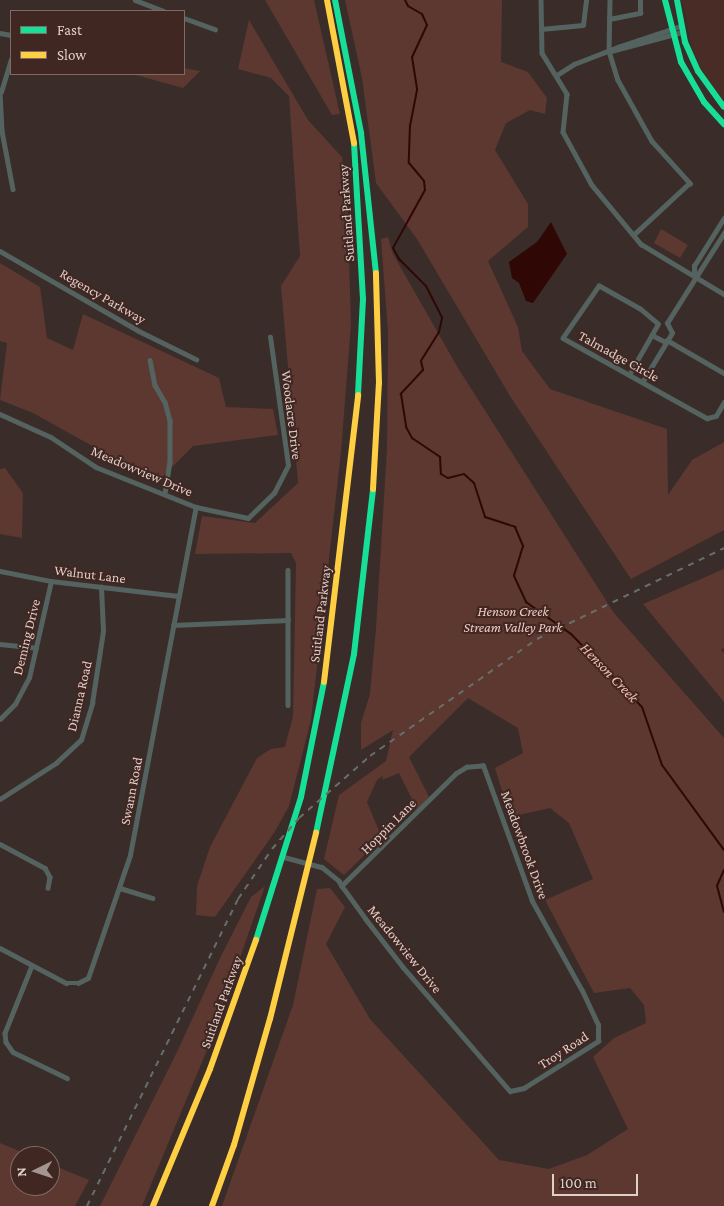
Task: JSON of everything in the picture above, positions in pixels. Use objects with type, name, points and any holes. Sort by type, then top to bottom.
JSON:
[{"type":"main road","name":"Suitland Parkway","points":[[153,1206],[226,1028],[284,857],[307,772],[323,690],[354,440],[362,345],[363,267],[357,172],[346,94],[327,0]]},
{"type":"main road","name":"Suitland Parkway","points":[[212,1206],[243,1115],[310,864],[340,732],[358,632],[372,516],[379,407],[378,293],[370,194],[356,99],[335,0]]},
{"type":"main road","points":[[665,0],[671,32],[691,83],[724,124]]},
{"type":"main road","points":[[677,0],[682,29],[698,71],[724,107]]},
{"type":"street","points":[[135,0],[160,10]]},
{"type":"street","points":[[541,0],[542,53],[567,94],[563,132],[592,185],[641,244],[724,294]]},
{"type":"street","points":[[541,28],[583,25],[586,0]]},
{"type":"street","points":[[610,0],[609,51],[618,80],[643,128],[689,179],[685,190],[634,235]]},
{"type":"street","points":[[609,19],[640,13],[640,0]]},
{"type":"street","points":[[185,18],[215,29]]},
{"type":"street","points":[[556,75],[574,64],[609,51],[682,29]]},
{"type":"street","points":[[10,63],[1,92],[2,131],[13,189]]},
{"type":"street","points":[[668,323],[694,276],[694,266],[724,218]]},
{"type":"street","points":[[694,276],[702,271],[724,231],[718,227]]},
{"type":"street","name":"Regency Parkway","points":[[0,251],[139,331],[196,359]]},
{"type":"street","name":"Talmadge Circle","points":[[658,324],[640,309],[599,286],[563,338],[643,380],[707,418],[716,416],[724,402]]},
{"type":"street","points":[[630,373],[658,324],[668,323]]},
{"type":"street","points":[[643,380],[672,333],[668,323]]},
{"type":"street","points":[[652,335],[667,341],[724,373]]},
{"type":"street","name":"Woodacre Drive","points":[[196,507],[248,518],[281,483],[288,465],[288,453],[270,337]]},
{"type":"street","points":[[150,360],[155,385],[165,402],[170,421],[170,462],[165,494]]},
{"type":"street","name":"Meadowview Drive","points":[[0,414],[44,433],[96,467],[196,507]]},
{"type":"street","name":"Swann Road","points":[[0,948],[66,983],[86,980],[120,888],[139,810],[196,507]]},
{"type":"street","points":[[288,570],[288,705]]},
{"type":"street","name":"Walnut Lane","points":[[0,571],[51,581],[178,596]]},
{"type":"street","name":"Deming Drive","points":[[0,719],[24,691],[51,581]]},
{"type":"street","name":"Dianna Road","points":[[0,799],[56,763],[81,740],[92,703],[101,648],[104,616],[101,587]]},
{"type":"street","points":[[173,625],[288,620]]},
{"type":"street","points":[[0,644],[36,648]]},
{"type":"street","name":"Meadowbrook Drive","points":[[450,780],[467,767],[480,765],[486,769],[532,901],[582,991]]},
{"type":"street","name":"Hoppin Lane","points":[[342,886],[450,780]]},
{"type":"street","points":[[0,844],[45,868],[50,877],[48,888]]},
{"type":"street","name":"Meadowview Drive","points":[[284,857],[326,869],[342,886],[424,991],[497,1076]]},
{"type":"street","points":[[120,888],[153,898]]},
{"type":"street","points":[[32,966],[5,1033],[6,1042],[13,1052],[67,1078]]},
{"type":"street","name":"Troy Road","points":[[497,1076],[508,1090],[519,1091],[598,1041],[598,1025],[582,991]]},
{"type":"shaded area","points":[[682,0],[724,0],[724,103],[700,68],[692,48]]},
{"type":"shaded area","points":[[551,222],[567,254],[533,303],[526,301],[519,283],[512,278],[509,262],[537,242]]},
{"type":"green space","points":[[265,0],[314,0],[340,114],[332,115]]},
{"type":"green space","points":[[345,0],[502,0],[501,62],[528,72],[547,98],[545,114],[530,110],[506,123],[495,150],[528,204],[528,227],[488,261],[518,327],[522,351],[550,389],[667,429],[668,495],[692,460],[724,442],[724,530],[631,579],[510,396],[417,239],[376,183],[362,78]]},
{"type":"green space","points":[[249,20],[308,120],[342,157],[347,193],[351,324],[341,452],[311,720],[289,806],[274,833],[215,917],[196,915],[197,886],[210,847],[257,758],[271,749],[285,747],[293,716],[296,563],[291,553],[195,554],[202,516],[255,523],[298,483],[281,286],[300,256],[289,96],[271,78],[238,69]]},
{"type":"green space","points":[[185,68],[200,71],[183,88],[136,75],[185,75]]},
{"type":"green space","points":[[661,229],[688,245],[680,258],[654,243]]},
{"type":"green space","name":"Henson Creek Stream Valley Park","points":[[388,237],[393,254],[458,368],[614,613],[724,738],[724,1206],[222,1206],[293,1005],[317,889],[330,888],[345,907],[326,944],[370,1019],[499,1160],[549,1169],[587,1155],[628,1129],[593,1057],[614,1038],[646,1023],[644,1005],[630,988],[594,993],[545,900],[593,879],[569,823],[550,808],[510,817],[495,768],[523,753],[518,728],[468,698],[409,757],[429,797],[417,809],[399,773],[382,780],[383,776],[377,780],[367,802],[382,838],[344,875],[324,859],[339,795],[386,761],[393,730],[361,750],[361,723],[370,694],[376,628],[387,448],[388,332],[381,239]]},
{"type":"green space","points":[[0,263],[40,287],[47,338],[73,350],[83,314],[219,378],[226,407],[273,409],[278,435],[193,446],[157,482],[33,413],[0,400],[7,343],[0,341]]},
{"type":"green space","points":[[5,468],[23,493],[22,538],[0,534],[0,469]]},
{"type":"green space","points":[[724,569],[724,648],[721,650],[724,653],[724,702],[643,604]]},
{"type":"green space","points":[[265,886],[212,1038],[142,1206],[100,1206],[177,1052],[221,956],[251,897]]},
{"type":"green space","points":[[0,1143],[10,1147],[10,1196],[60,1196],[60,1168],[89,1180],[75,1206],[0,1206]]},
{"type":"waterway","name":"Henson Creek","points":[[405,0],[408,6],[422,14],[427,25],[412,57],[417,90],[410,125],[409,163],[424,181],[425,190],[393,248],[399,259],[426,286],[442,318],[439,332],[421,361],[423,370],[401,394],[406,427],[412,438],[440,457],[441,474],[448,478],[464,474],[474,483],[485,517],[515,527],[523,546],[514,576],[526,602],[571,634],[642,707],[662,765],[724,850]]},
{"type":"waterway","name":"Henson Creek","points":[[724,870],[717,886],[724,912]]},
{"type":"railway","points":[[87,1206],[238,899],[272,849],[299,818],[370,756],[537,639],[724,548]]},
{"type":"traffic: fast","points":[[335,0],[361,133],[376,273]]},
{"type":"traffic: fast","points":[[665,0],[681,62],[704,102],[724,124]]},
{"type":"traffic: fast","points":[[677,0],[685,42],[698,71],[724,107]]},
{"type":"traffic: fast","points":[[354,143],[363,299],[358,395]]},
{"type":"traffic: fast","points":[[316,833],[354,654],[373,489]]},
{"type":"traffic: fast","points":[[256,940],[301,797],[324,682]]},
{"type":"traffic: slow","points":[[327,0],[354,143]]},
{"type":"traffic: slow","points":[[373,489],[379,383],[376,273]]},
{"type":"traffic: slow","points":[[324,682],[358,395]]},
{"type":"traffic: slow","points":[[212,1206],[234,1145],[270,1019],[316,833]]},
{"type":"traffic: slow","points":[[153,1206],[210,1069],[256,940]]}]
